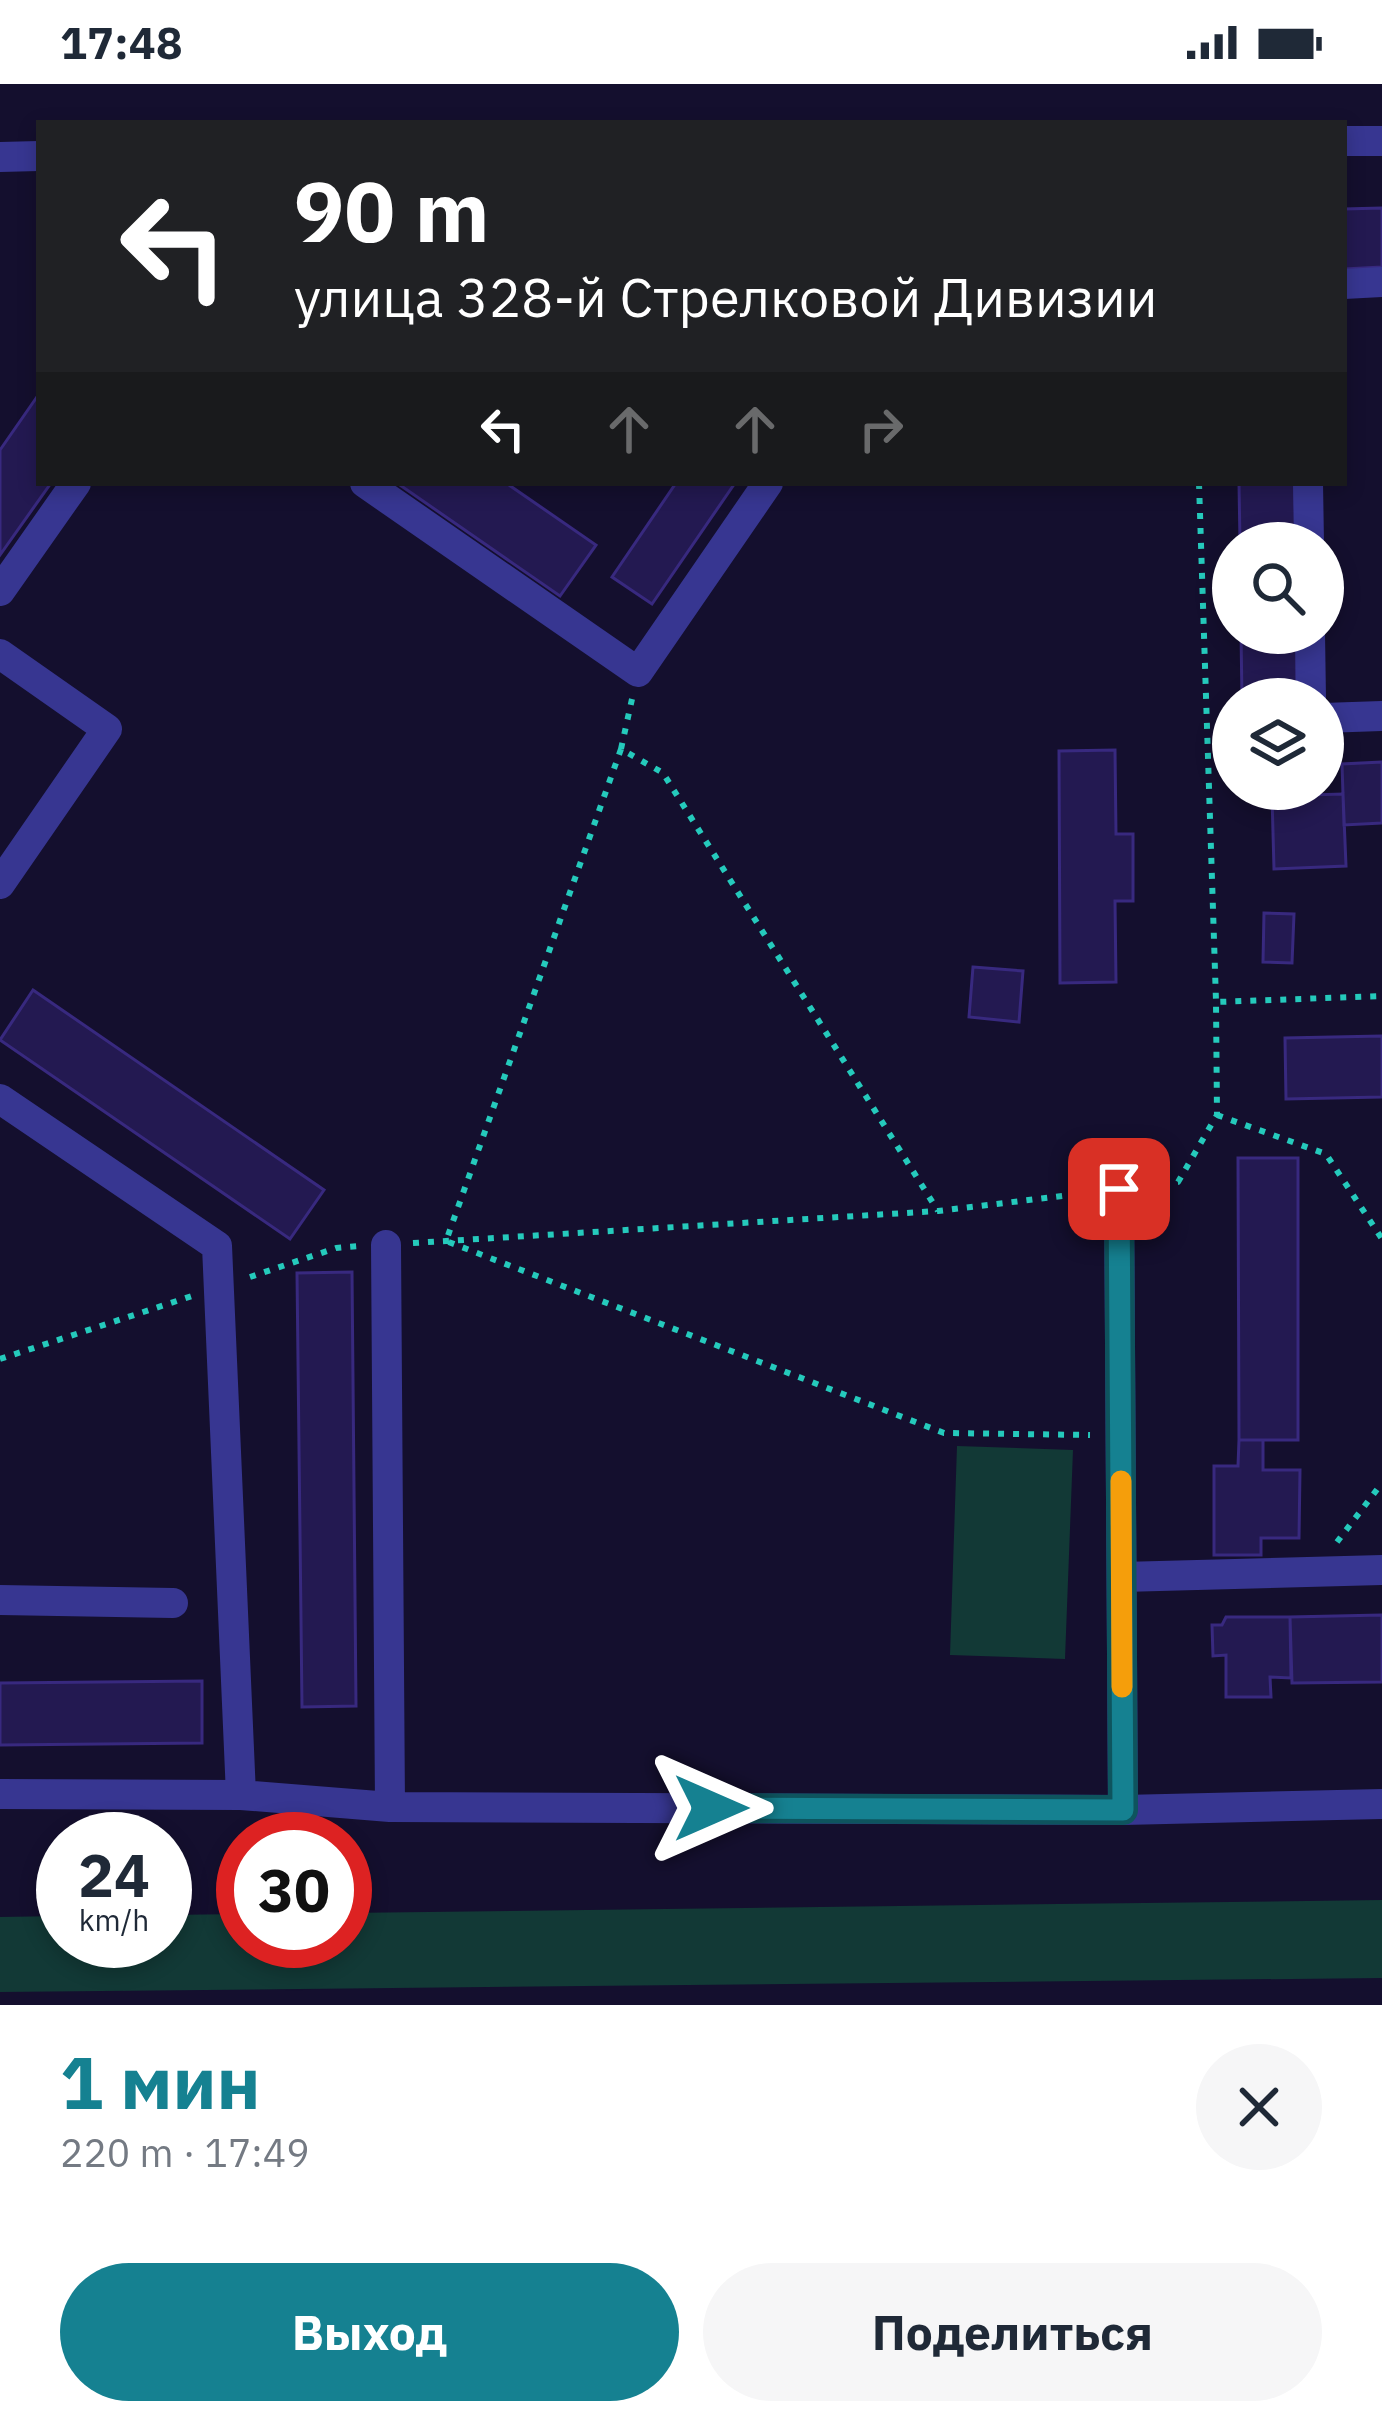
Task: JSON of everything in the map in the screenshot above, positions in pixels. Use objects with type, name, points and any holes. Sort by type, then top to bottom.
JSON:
[{"type":"street","points":[[1347,141],[1382,141]]},
{"type":"street","points":[[0,157],[36,156]]},
{"type":"street","points":[[1347,284],[1382,282]]},
{"type":"street","points":[[0,591],[74,486]]},
{"type":"street","points":[[368,486],[638,672],[766,486]]},
{"type":"street","points":[[1308,486],[1309,522]]},
{"type":"street","points":[[0,654],[107,729],[0,884]]},
{"type":"street","points":[[1344,717],[1382,716]]},
{"type":"street","points":[[0,1099],[217,1246],[241,1795]]},
{"type":"street","points":[[1119,1189],[1123,1810]]},
{"type":"street","points":[[386,1245],[390,1807]]},
{"type":"street","points":[[1122,1576],[1382,1570]]},
{"type":"street","points":[[0,1600],[172,1603]]},
{"type":"street","points":[[0,1794],[241,1795],[390,1807],[1123,1810],[1382,1804]]},
{"type":"path","points":[[0,1359],[336,1248],[938,1211],[1178,1182],[1217,1115],[1199,486]]},
{"type":"path","points":[[446,1241],[621,749],[638,672]]},
{"type":"path","points":[[621,749],[663,773],[938,1211]]},
{"type":"path","points":[[1216,1002],[1382,996]]},
{"type":"path","points":[[1217,1115],[1326,1154],[1382,1239]]},
{"type":"path","points":[[446,1241],[944,1432],[1121,1436]]},
{"type":"path","points":[[1314,1572],[1382,1483]]},
{"type":"green space","points":[[957,1446],[1073,1450],[1065,1659],[950,1655]]},
{"type":"green space","points":[[1382,1900],[1382,1978],[0,1992],[0,1917],[36,1916],[36,1968],[192,1968],[192,1915],[216,1914],[216,1968],[372,1968],[372,1913]]},
{"type":"building","points":[[1382,208],[1382,267],[1347,269],[1347,209]]},
{"type":"building","points":[[36,398],[36,486],[49,486],[0,555],[0,450]]},
{"type":"building","points":[[401,486],[510,486],[596,545],[560,596]]},
{"type":"building","points":[[674,486],[733,486],[652,604],[612,577]]},
{"type":"building","points":[[1239,486],[1295,486],[1296,522],[1240,522]]},
{"type":"building","points":[[1241,654],[1297,654],[1297,678],[1242,678]]},
{"type":"building","points":[[1115,750],[1116,834],[1133,834],[1133,901],[1115,901],[1116,982],[1060,983],[1059,751]]},
{"type":"building","points":[[1382,762],[1382,823],[1344,825],[1344,764]]},
{"type":"building","points":[[1272,810],[1344,810],[1346,866],[1274,869]]},
{"type":"building","points":[[1264,913],[1294,914],[1292,963],[1263,962]]},
{"type":"building","points":[[973,967],[1023,971],[1019,1022],[969,1017]]},
{"type":"building","points":[[33,990],[324,1190],[290,1239],[0,1040]]},
{"type":"building","points":[[1382,1036],[1382,1097],[1286,1099],[1285,1038]]},
{"type":"building","points":[[1238,1158],[1298,1158],[1298,1440],[1239,1440]]},
{"type":"building","points":[[352,1272],[356,1706],[302,1707],[297,1273]]},
{"type":"building","points":[[1239,1440],[1263,1440],[1263,1470],[1300,1470],[1299,1538],[1261,1538],[1261,1555],[1214,1555],[1214,1466],[1238,1466]]},
{"type":"building","points":[[1382,1615],[1382,1682],[1292,1683],[1290,1617]]},
{"type":"building","points":[[1226,1617],[1290,1617],[1291,1678],[1270,1677],[1271,1697],[1226,1697],[1226,1655],[1213,1656],[1212,1625],[1222,1625]]},
{"type":"building","points":[[202,1681],[202,1743],[0,1745],[0,1683]]},
{"type":"slow traffic","points":[[1121,1481],[1122,1687]]},
{"type":"route","points":[[711,1808],[1123,1810],[1119,1189]]}]
